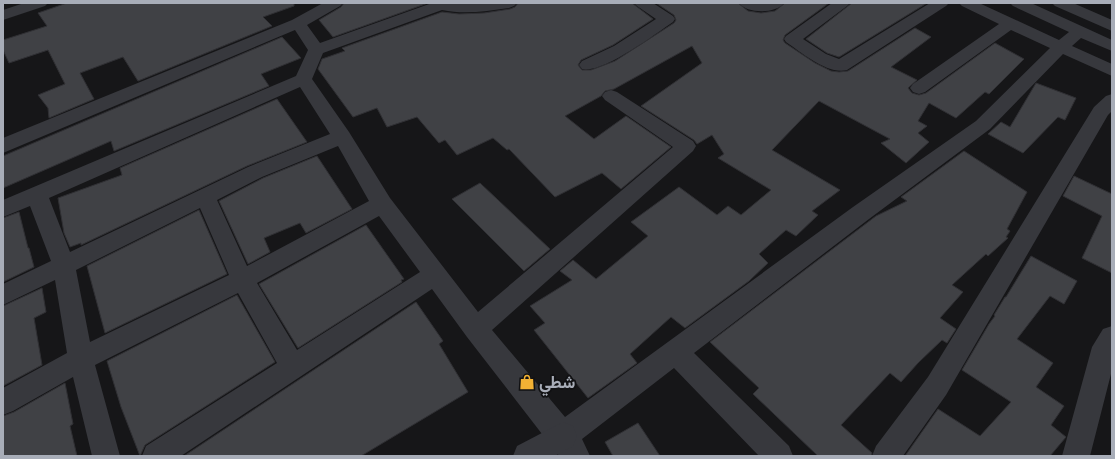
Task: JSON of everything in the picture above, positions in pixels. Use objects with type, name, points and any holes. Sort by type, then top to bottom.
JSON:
[{"type":"street","points":[[3,146],[298,23],[335,3]]},
{"type":"street","points":[[3,209],[303,79],[316,50],[441,5],[450,8],[466,9],[509,3]]},
{"type":"street","points":[[588,65],[620,50],[667,19],[642,3]]},
{"type":"street","points":[[747,3],[757,8],[776,3]]},
{"type":"street","points":[[842,3],[792,39],[820,58],[841,66],[941,3]]},
{"type":"street","points":[[967,3],[1112,71]]},
{"type":"street","points":[[1018,3],[1112,46]]},
{"type":"street","points":[[1060,3],[1112,26]]},
{"type":"street","points":[[3,16],[36,4]]},
{"type":"street","points":[[298,23],[316,50]]},
{"type":"street","points":[[919,88],[1010,23]]},
{"type":"street","points":[[527,456],[569,446],[676,352],[861,213],[983,125],[1061,47],[1080,31]]},
{"type":"street","points":[[303,79],[342,137],[382,204],[476,329],[569,446]]},
{"type":"street","points":[[476,329],[686,146],[611,96]]},
{"type":"street","points":[[886,456],[937,386],[1102,110],[1112,100]]},
{"type":"street","points":[[3,294],[64,266],[255,172],[342,137]]},
{"type":"street","points":[[37,195],[64,266],[81,359],[106,456]]},
{"type":"street","points":[[205,196],[237,269],[294,367]]},
{"type":"street","points":[[3,402],[81,359],[243,278],[382,204]]},
{"type":"street","points":[[156,456],[436,274]]},
{"type":"street","points":[[1076,456],[1105,347],[1112,337]]},
{"type":"street","points":[[676,352],[779,456]]},
{"type":"building","points":[[67,3],[294,3],[294,6],[263,17],[272,26],[138,81],[123,57],[80,73],[94,99],[49,118],[48,108],[38,95],[65,84],[48,50],[9,63],[3,50],[3,40],[47,26],[38,13]]},
{"type":"building","points":[[344,3],[428,3],[333,37],[319,20],[341,7]]},
{"type":"building","points":[[518,3],[632,3],[653,19],[613,45],[581,60],[578,65],[582,70],[591,70],[615,61],[674,23],[676,20],[674,15],[656,3],[738,3],[748,11],[761,13],[775,11],[785,3],[829,3],[785,35],[783,40],[785,43],[815,63],[831,71],[839,72],[848,71],[915,28],[931,37],[891,67],[917,80],[908,88],[912,93],[919,95],[926,93],[995,43],[1024,59],[989,94],[985,92],[956,118],[929,103],[918,121],[927,126],[918,133],[929,142],[906,163],[881,143],[890,139],[819,101],[772,150],[840,190],[812,211],[818,215],[796,236],[786,230],[759,254],[768,263],[749,281],[685,328],[671,317],[630,354],[637,363],[588,398],[534,330],[545,323],[530,306],[572,280],[560,271],[573,260],[596,279],[648,236],[631,222],[679,187],[717,215],[728,206],[741,215],[771,190],[718,158],[724,154],[712,135],[697,144],[694,140],[641,106],[702,63],[692,46],[614,89],[605,91],[601,96],[565,116],[594,139],[626,116],[671,147],[621,189],[602,173],[555,197],[509,149],[507,150],[493,138],[457,155],[445,140],[439,143],[417,117],[387,127],[377,108],[353,117],[318,69],[322,59],[345,51],[342,48],[442,12],[459,14],[484,13],[510,9],[515,7]]},
{"type":"building","points":[[852,3],[927,3],[839,57],[827,53],[806,39]]},
{"type":"building","points":[[282,37],[301,58],[261,74],[269,86],[114,151],[111,141],[3,188],[3,156]]},
{"type":"building","points":[[1036,83],[1076,98],[1065,120],[1058,117],[1023,153],[988,134],[1001,122],[1010,127]]},
{"type":"building","points":[[277,99],[307,142],[247,166],[81,245],[81,243],[70,247],[64,233],[58,198],[122,175],[120,168]]},
{"type":"building","points":[[964,151],[1027,192],[1007,229],[1010,231],[1006,237],[1008,238],[988,256],[986,254],[952,285],[963,292],[940,318],[956,329],[947,343],[942,340],[901,382],[890,373],[841,425],[872,453],[871,456],[818,456],[753,394],[759,388],[710,342],[876,216],[907,201],[901,197]]},
{"type":"building","points":[[317,156],[352,209],[306,233],[300,223],[264,238],[270,252],[248,264],[219,201],[263,178]]},
{"type":"building","points":[[1074,176],[1112,194],[1112,273],[1082,258],[1102,216],[1063,196]]},
{"type":"building","points":[[480,183],[550,249],[524,271],[452,199]]},
{"type":"building","points":[[199,210],[227,274],[105,333],[87,266]]},
{"type":"building","points":[[19,212],[34,267],[3,282],[3,218]]},
{"type":"building","points":[[366,225],[404,279],[401,280],[402,282],[298,348],[259,284]]},
{"type":"building","points":[[1031,256],[1077,281],[1064,304],[1050,296],[1017,339],[1053,363],[1036,387],[1064,406],[1051,425],[1066,437],[1050,456],[905,456],[938,409],[980,436],[1011,402],[962,370]]},
{"type":"building","points":[[42,288],[46,312],[34,318],[42,365],[3,386],[3,306]]},
{"type":"building","points":[[237,295],[275,362],[145,445],[140,456],[121,407],[107,361]]},
{"type":"building","points":[[416,302],[443,341],[439,344],[468,392],[361,456],[184,456]]},
{"type":"building","points":[[65,383],[73,424],[70,426],[77,456],[3,456],[3,416],[14,412]]},
{"type":"building","points":[[638,423],[660,456],[613,456],[605,442]]},
{"type":"place","name":"شطي","points":[[527,382]]}]
